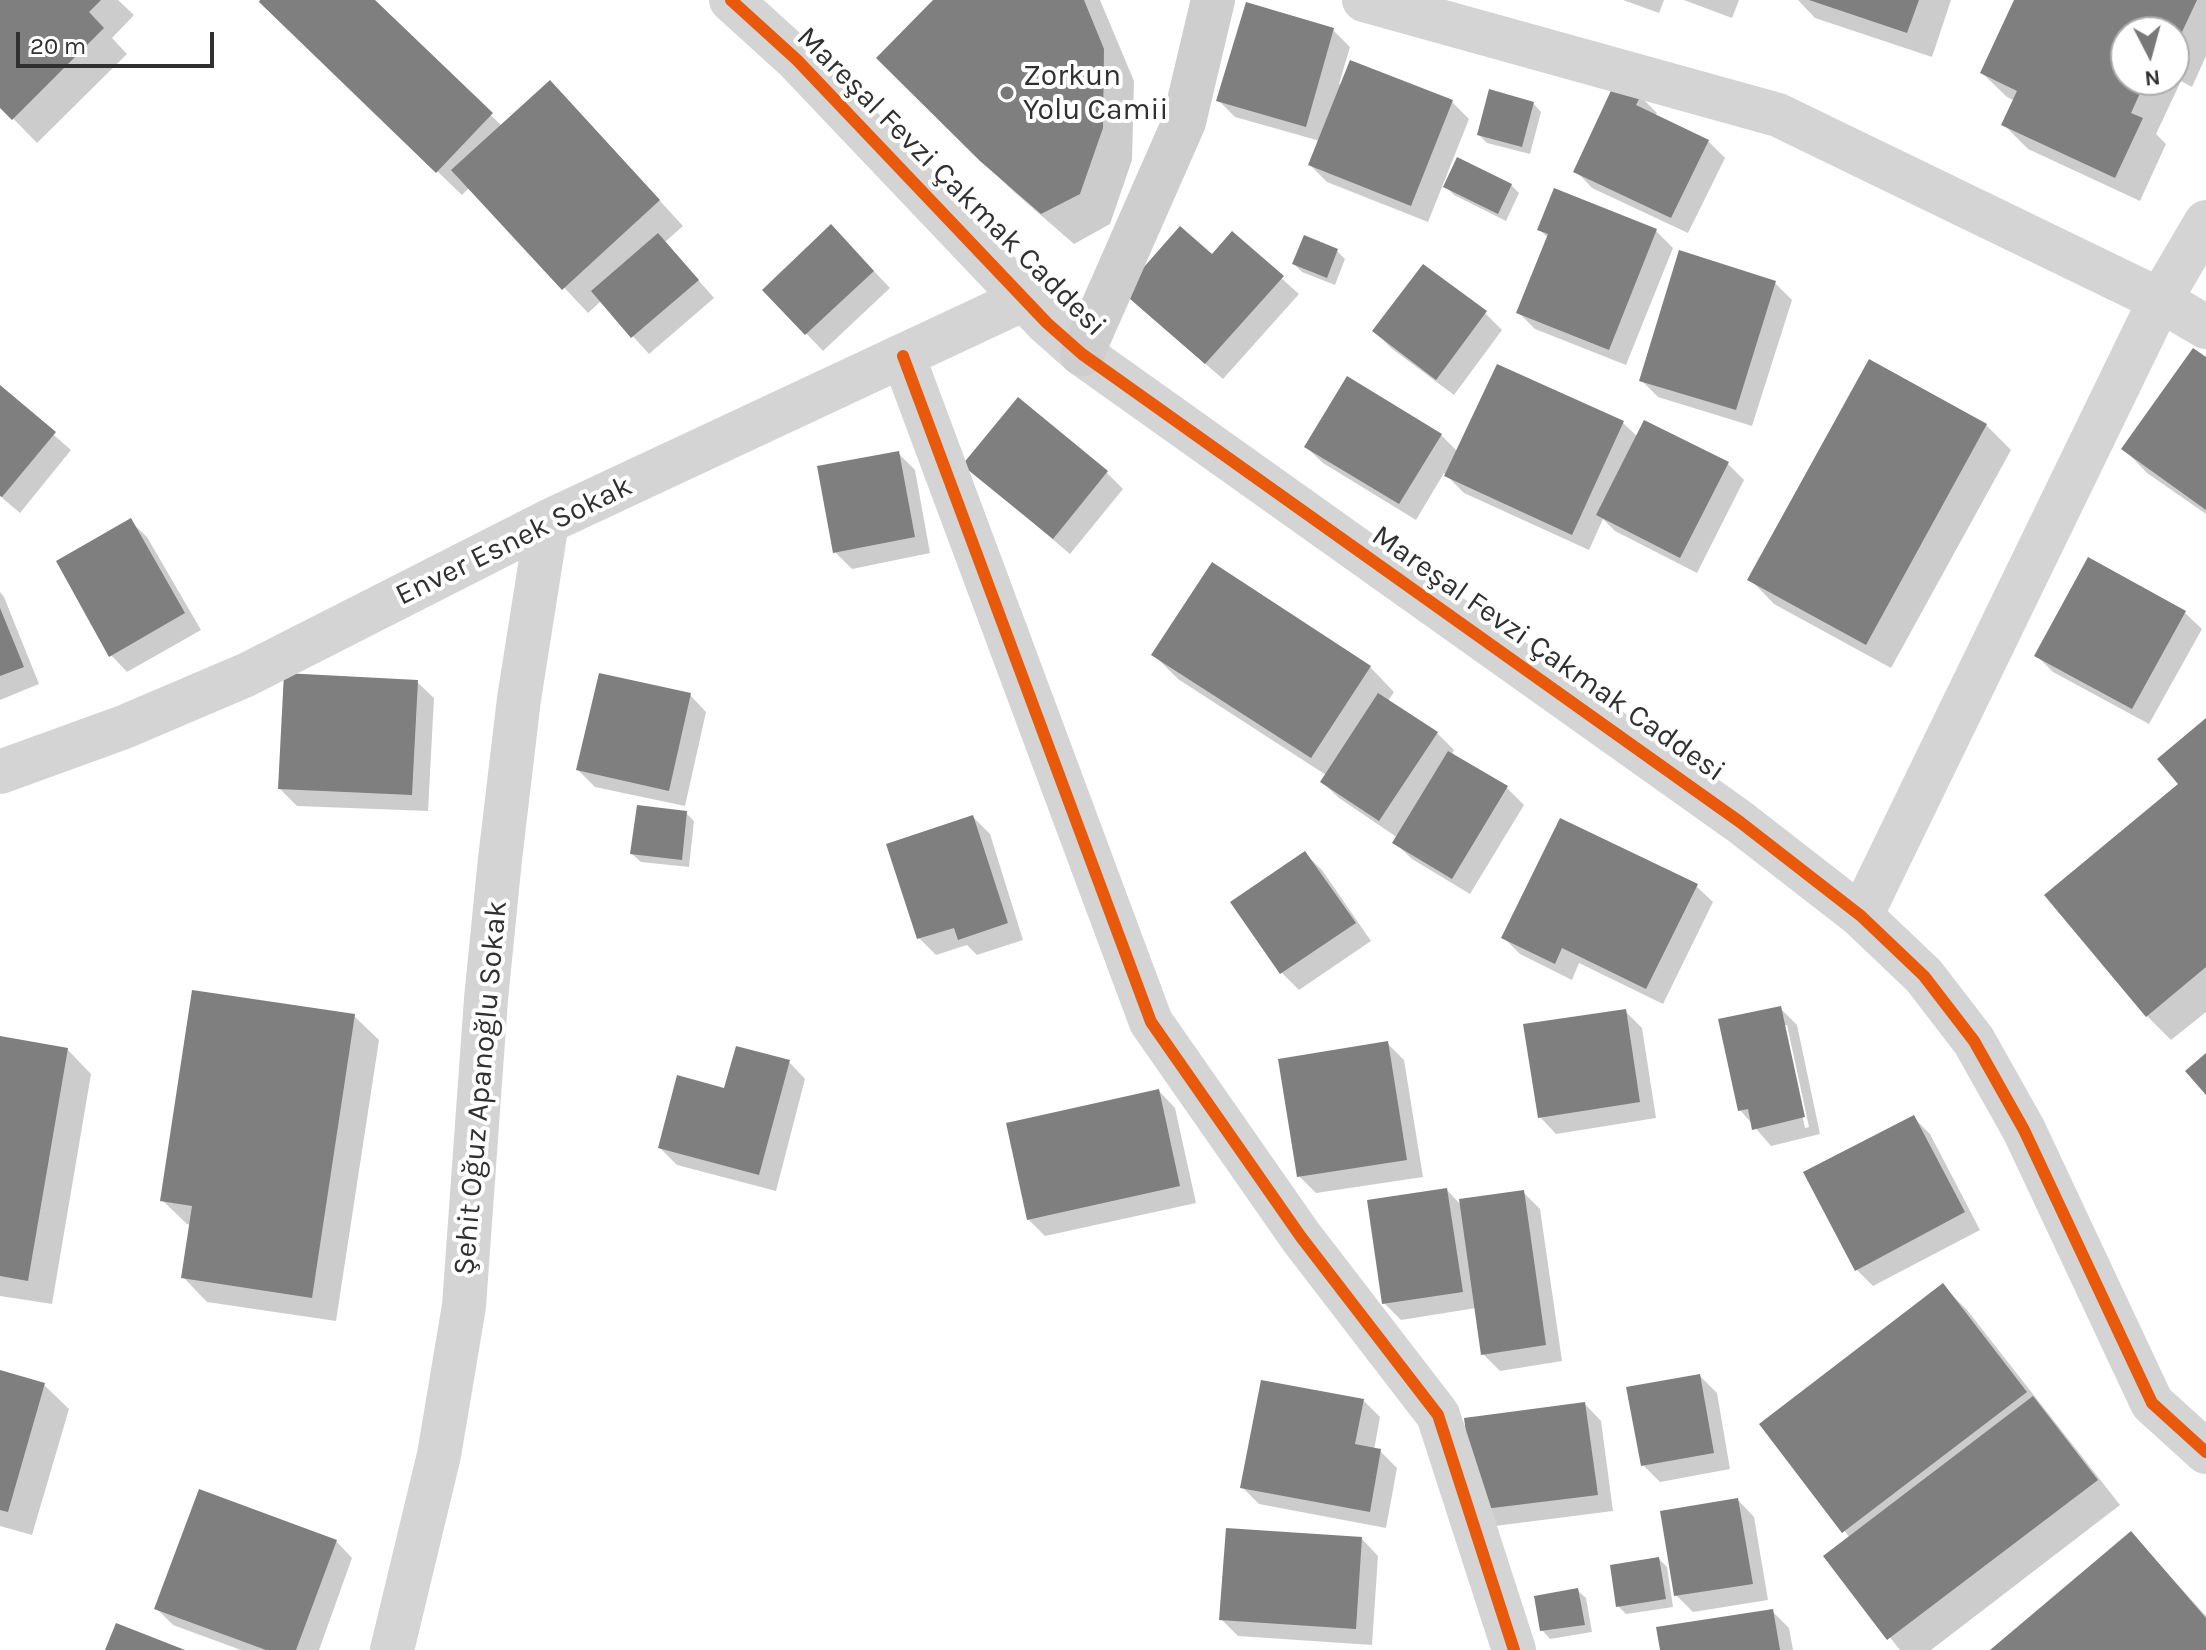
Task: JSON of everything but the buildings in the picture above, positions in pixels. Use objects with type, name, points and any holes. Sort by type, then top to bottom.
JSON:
[{"type":"street","name":"Mareşal Fevzi Çakmak Caddesi","points":[[731,0],[797,60],[1024,299],[1082,354],[1740,822],[1861,916],[1924,976],[1974,1041],[2024,1130],[2152,1403],[2206,1452]]},
{"type":"street","points":[[1082,354],[1184,122],[1213,0]]},
{"type":"street","points":[[1364,0],[1778,115],[2160,300],[2206,327]]},
{"type":"street","points":[[1861,916],[2160,300],[2206,222]]},
{"type":"street","name":"Enver Esnek Sokak","points":[[0,772],[124,727],[246,675],[547,522],[1024,299]]},
{"type":"street","points":[[903,356],[1151,1022],[1301,1237],[1438,1415],[1514,1650]]},
{"type":"street","name":"Şehit Oğuz Apanoğlu Sokak","points":[[392,1650],[439,1455],[464,1306],[486,999],[500,859],[519,699],[547,522]]},
{"type":"cycle path","points":[[731,0],[797,60],[1047,323],[1082,354],[1740,822],[1861,916],[1924,976],[1974,1041],[2024,1130],[2152,1403],[2206,1452]]},
{"type":"cycle path","points":[[903,356],[1151,1022],[1301,1237],[1438,1415],[1514,1650]]},
{"type":"place","name":"Zorkun Yolu Camii","points":[[1007,93]]}]
